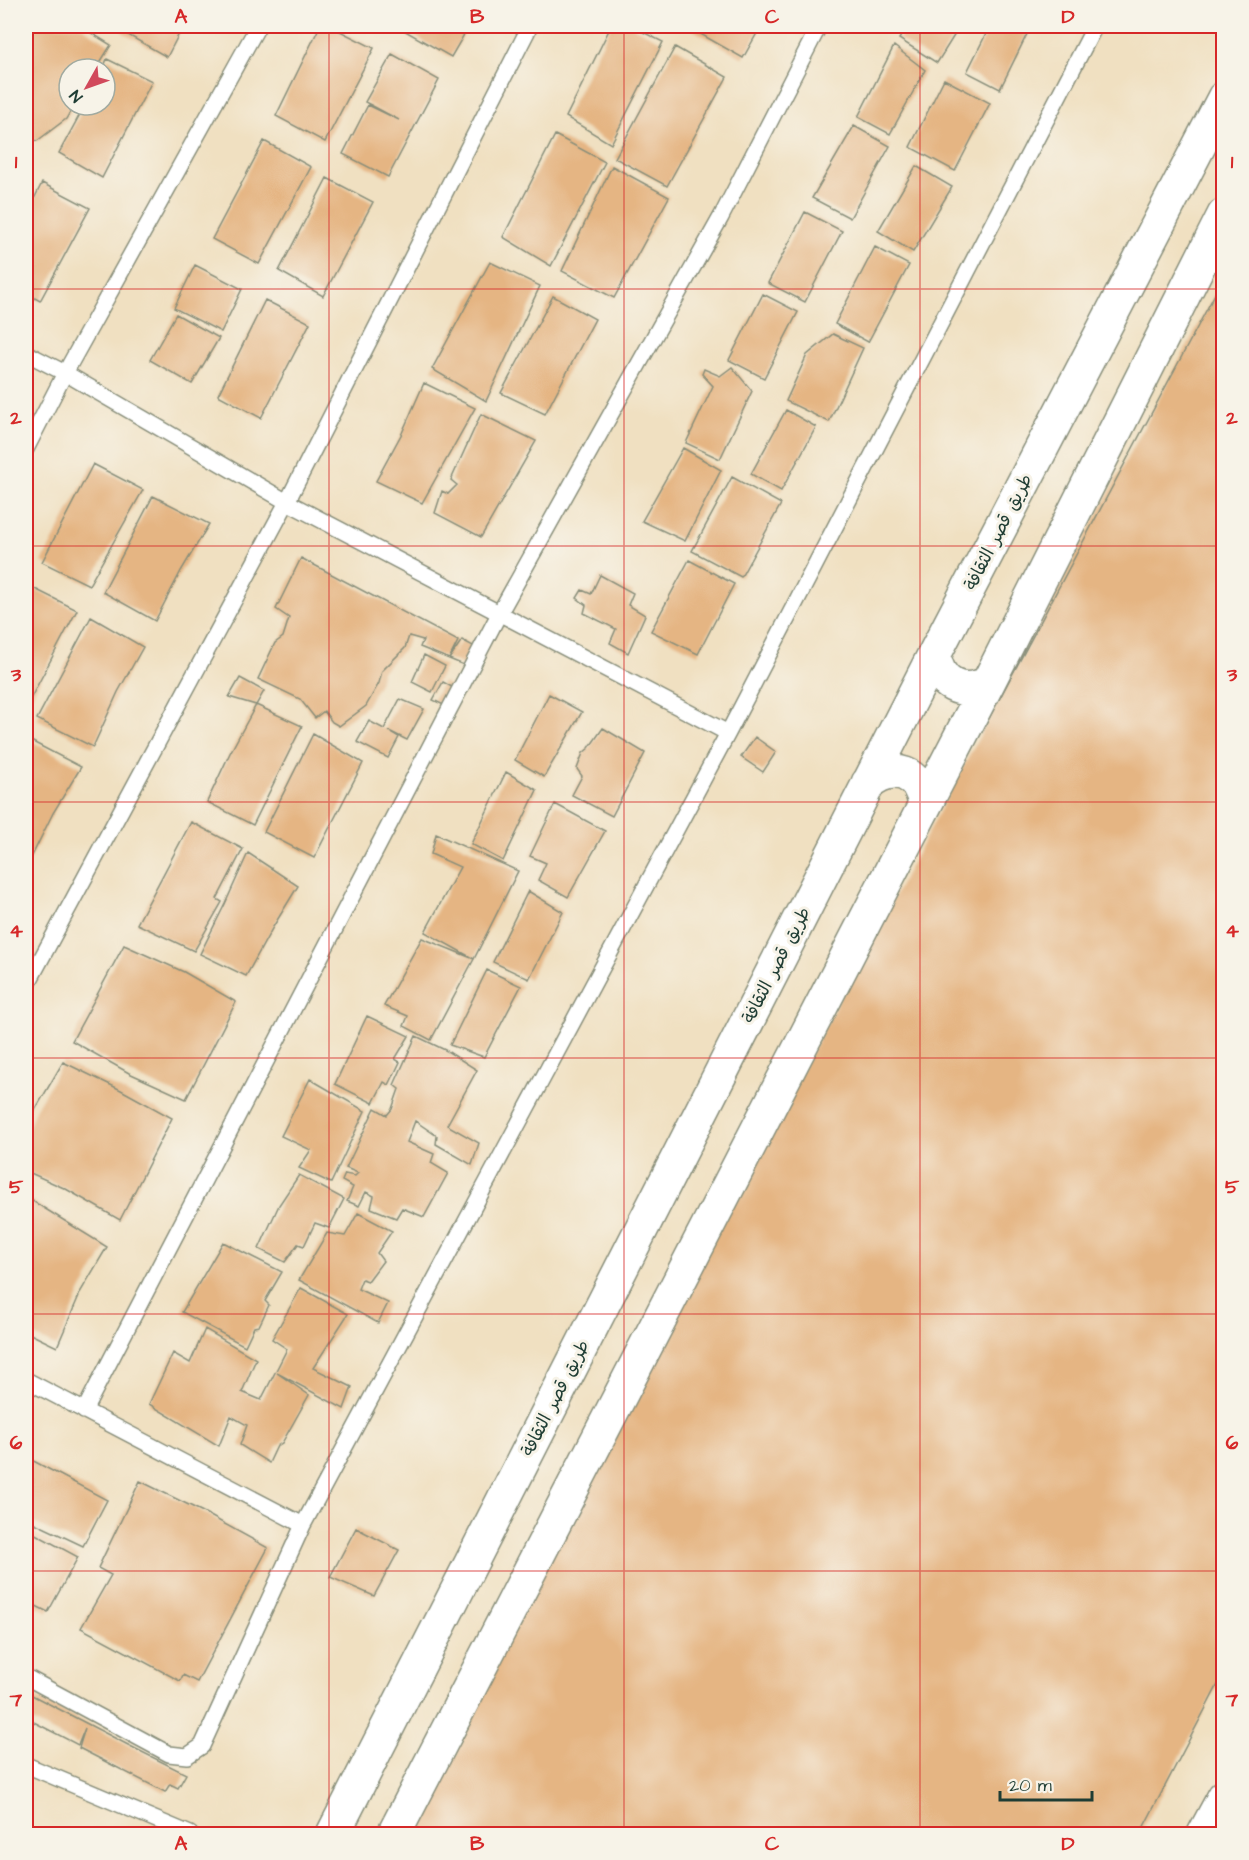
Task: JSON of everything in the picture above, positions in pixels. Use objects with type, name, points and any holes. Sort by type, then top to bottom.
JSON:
[{"type":"main road","name":"طريق قصر الثقافة","points":[[333,1834],[868,783],[1224,98]]},
{"type":"main road","points":[[394,1834],[988,683],[1224,215]]},
{"type":"main road","points":[[934,656],[936,666],[948,682],[968,689],[988,683]]},
{"type":"main road","points":[[868,783],[885,772],[904,774],[920,786],[925,805]]},
{"type":"main road","points":[[1204,1834],[1224,1797]]},
{"type":"lane","points":[[26,449],[65,373],[258,26]]},
{"type":"lane","points":[[26,987],[287,502],[530,26]]},
{"type":"lane","points":[[84,1411],[499,614],[721,217],[819,26]]},
{"type":"lane","points":[[26,1677],[169,1754],[187,1756],[202,1746],[303,1525],[728,733],[1095,26]]},
{"type":"lane","points":[[26,353],[65,373],[287,502],[728,733]]},
{"type":"lane","points":[[26,1380],[303,1525]]},
{"type":"lane","points":[[26,1765],[190,1834]]},
{"type":"building","points":[[26,26],[80,26],[111,45],[104,57],[57,57],[57,117],[67,117],[37,141],[26,136],[26,33],[28,28]]},
{"type":"building","points":[[124,26],[183,26],[167,57],[121,31]]},
{"type":"building","points":[[320,26],[330,26],[374,48],[325,142],[276,116]]},
{"type":"building","points":[[401,26],[469,26],[451,57],[400,28]]},
{"type":"building","points":[[611,26],[631,26],[663,42],[611,144],[566,117]]},
{"type":"building","points":[[692,26],[761,26],[743,58],[690,28]]},
{"type":"building","points":[[907,26],[960,26],[937,63],[899,39]]},
{"type":"building","points":[[990,26],[1031,26],[1000,89],[967,72]]},
{"type":"building","points":[[894,46],[925,70],[890,134],[858,117]]},
{"type":"building","points":[[675,47],[727,77],[667,186],[615,158]]},
{"type":"building","points":[[392,54],[439,80],[388,177],[343,154],[368,105],[399,120],[365,102]]},
{"type":"building","points":[[117,64],[152,81],[102,178],[59,153],[78,117],[117,117]]},
{"type":"building","points":[[944,79],[990,103],[955,171],[910,147]]},
{"type":"building","points":[[854,126],[890,146],[850,218],[812,198]]},
{"type":"building","points":[[555,135],[605,162],[551,266],[503,237]]},
{"type":"building","points":[[264,141],[311,167],[259,264],[212,239]]},
{"type":"building","points":[[612,166],[669,197],[614,298],[562,271]]},
{"type":"building","points":[[916,166],[952,187],[913,252],[878,231]]},
{"type":"building","points":[[327,178],[373,202],[323,296],[279,271]]},
{"type":"building","points":[[42,183],[90,208],[40,301],[26,293],[26,215]]},
{"type":"building","points":[[805,212],[842,231],[805,302],[768,283]]},
{"type":"building","points":[[875,247],[909,265],[868,342],[835,324]]},
{"type":"building","points":[[490,262],[540,286],[486,401],[432,369]]},
{"type":"building","points":[[195,265],[242,289],[221,332],[174,308]]},
{"type":"building","points":[[1224,277],[1224,1673],[1140,1834],[395,1834]]},
{"type":"building","points":[[763,294],[798,312],[764,378],[729,360]]},
{"type":"building","points":[[553,296],[595,319],[545,414],[501,393]]},
{"type":"building","points":[[265,300],[310,323],[261,418],[218,395]]},
{"type":"building","points":[[176,314],[219,338],[192,384],[150,360]]},
{"type":"building","points":[[833,334],[863,348],[829,422],[786,401],[807,355]]},
{"type":"building","points":[[732,367],[752,391],[720,459],[686,443],[713,386],[702,374],[704,369],[720,376]]},
{"type":"building","points":[[424,383],[475,408],[422,503],[376,481],[402,433]]},
{"type":"building","points":[[786,410],[816,427],[781,491],[751,474]]},
{"type":"building","points":[[481,414],[536,441],[481,537],[435,513],[442,491],[448,494],[457,485],[451,480]]},
{"type":"building","points":[[683,448],[721,470],[685,541],[642,521]]},
{"type":"building","points":[[93,464],[143,490],[89,585],[42,562]]},
{"type":"building","points":[[732,477],[781,504],[741,577],[692,551]]},
{"type":"building","points":[[153,496],[209,524],[155,621],[103,592]]},
{"type":"building","points":[[301,558],[458,641],[449,659],[420,647],[423,640],[409,636],[405,648],[382,671],[379,683],[366,706],[339,726],[332,722],[324,711],[315,718],[300,699],[258,679],[275,643],[283,637],[289,618],[276,609]]},
{"type":"building","points":[[689,560],[734,584],[698,654],[651,631]]},
{"type":"building","points":[[600,575],[633,593],[628,605],[645,615],[628,653],[610,643],[616,629],[584,613],[586,605],[577,598],[582,590],[591,594]]},
{"type":"building","points":[[31,587],[77,610],[26,707],[26,596]]},
{"type":"building","points":[[91,617],[143,647],[118,692],[93,747],[37,719]]},
{"type":"building","points":[[462,640],[477,648],[471,668],[449,659]]},
{"type":"building","points":[[424,655],[445,666],[432,692],[412,682]]},
{"type":"building","points":[[240,678],[264,691],[256,705],[229,697]]},
{"type":"building","points":[[443,682],[459,691],[450,708],[433,700]]},
{"type":"building","points":[[549,694],[582,712],[544,777],[515,760]]},
{"type":"building","points":[[400,699],[424,709],[407,740],[389,731],[399,737],[388,758],[357,742],[369,721],[384,729]]},
{"type":"building","points":[[256,705],[302,726],[253,825],[207,802]]},
{"type":"building","points":[[603,728],[645,753],[612,816],[572,795],[582,776],[577,769],[583,753]]},
{"type":"building","points":[[313,734],[363,763],[314,858],[264,832]]},
{"type":"building","points":[[755,737],[776,752],[763,772],[741,757]]},
{"type":"building","points":[[29,740],[81,767],[53,813],[28,864],[26,862],[26,747]]},
{"type":"building","points":[[506,772],[537,790],[503,861],[471,844]]},
{"type":"building","points":[[555,804],[605,831],[568,897],[538,880],[546,863],[530,856]]},
{"type":"building","points":[[191,822],[243,849],[217,899],[222,902],[194,951],[137,924]]},
{"type":"building","points":[[436,834],[518,871],[474,959],[425,932],[460,867],[431,854]]},
{"type":"building","points":[[248,853],[298,886],[246,976],[200,954]]},
{"type":"building","points":[[528,891],[563,912],[529,979],[493,962]]},
{"type":"building","points":[[422,938],[474,959],[431,1040],[404,1026],[408,1016],[384,1006]]},
{"type":"building","points":[[124,945],[184,972],[236,1002],[186,1099],[129,1073],[72,1041]]},
{"type":"building","points":[[487,970],[521,986],[484,1057],[450,1045]]},
{"type":"building","points":[[367,1016],[409,1036],[395,1059],[400,1062],[389,1085],[384,1082],[373,1103],[335,1084]]},
{"type":"building","points":[[416,1036],[447,1051],[477,1070],[447,1125],[479,1143],[472,1165],[436,1144],[437,1136],[415,1121],[407,1142],[434,1154],[431,1163],[448,1173],[424,1217],[402,1208],[396,1218],[371,1208],[374,1196],[366,1192],[359,1206],[347,1201],[353,1187],[342,1181],[345,1174],[355,1176],[358,1173],[346,1168],[375,1108],[387,1115],[392,1109],[399,1089],[394,1085]]},
{"type":"building","points":[[63,1062],[172,1118],[120,1220],[66,1189],[26,1171],[26,1134],[35,1110]]},
{"type":"building","points":[[310,1079],[365,1111],[331,1183],[299,1168],[311,1150],[281,1136]]},
{"type":"building","points":[[299,1175],[344,1199],[329,1228],[315,1223],[304,1246],[298,1244],[285,1262],[259,1249],[279,1205]]},
{"type":"building","points":[[26,1197],[107,1247],[81,1291],[57,1347],[26,1332]]},
{"type":"building","points":[[358,1213],[392,1231],[377,1253],[383,1261],[368,1281],[362,1279],[358,1289],[388,1303],[378,1323],[299,1280],[327,1233],[345,1236]]},
{"type":"building","points":[[223,1242],[282,1272],[265,1301],[269,1305],[259,1326],[254,1327],[245,1346],[182,1312]]},
{"type":"building","points":[[301,1288],[348,1314],[313,1368],[352,1387],[344,1409],[277,1373],[309,1395],[269,1463],[240,1445],[247,1425],[231,1416],[219,1446],[149,1404],[173,1353],[190,1363],[205,1329],[256,1359],[242,1392],[261,1400],[287,1349],[272,1339]]},
{"type":"building","points":[[26,1457],[107,1500],[83,1546],[26,1519]]},
{"type":"building","points":[[140,1481],[268,1548],[197,1682],[183,1675],[180,1681],[81,1628],[111,1575],[98,1568]]},
{"type":"building","points":[[356,1528],[399,1550],[374,1596],[330,1577]]},
{"type":"building","points":[[26,1529],[78,1557],[48,1612],[26,1601]]},
{"type":"building","points":[[26,1692],[186,1774],[178,1788],[170,1784],[165,1792],[79,1748],[85,1728],[78,1745],[26,1718]]}]
